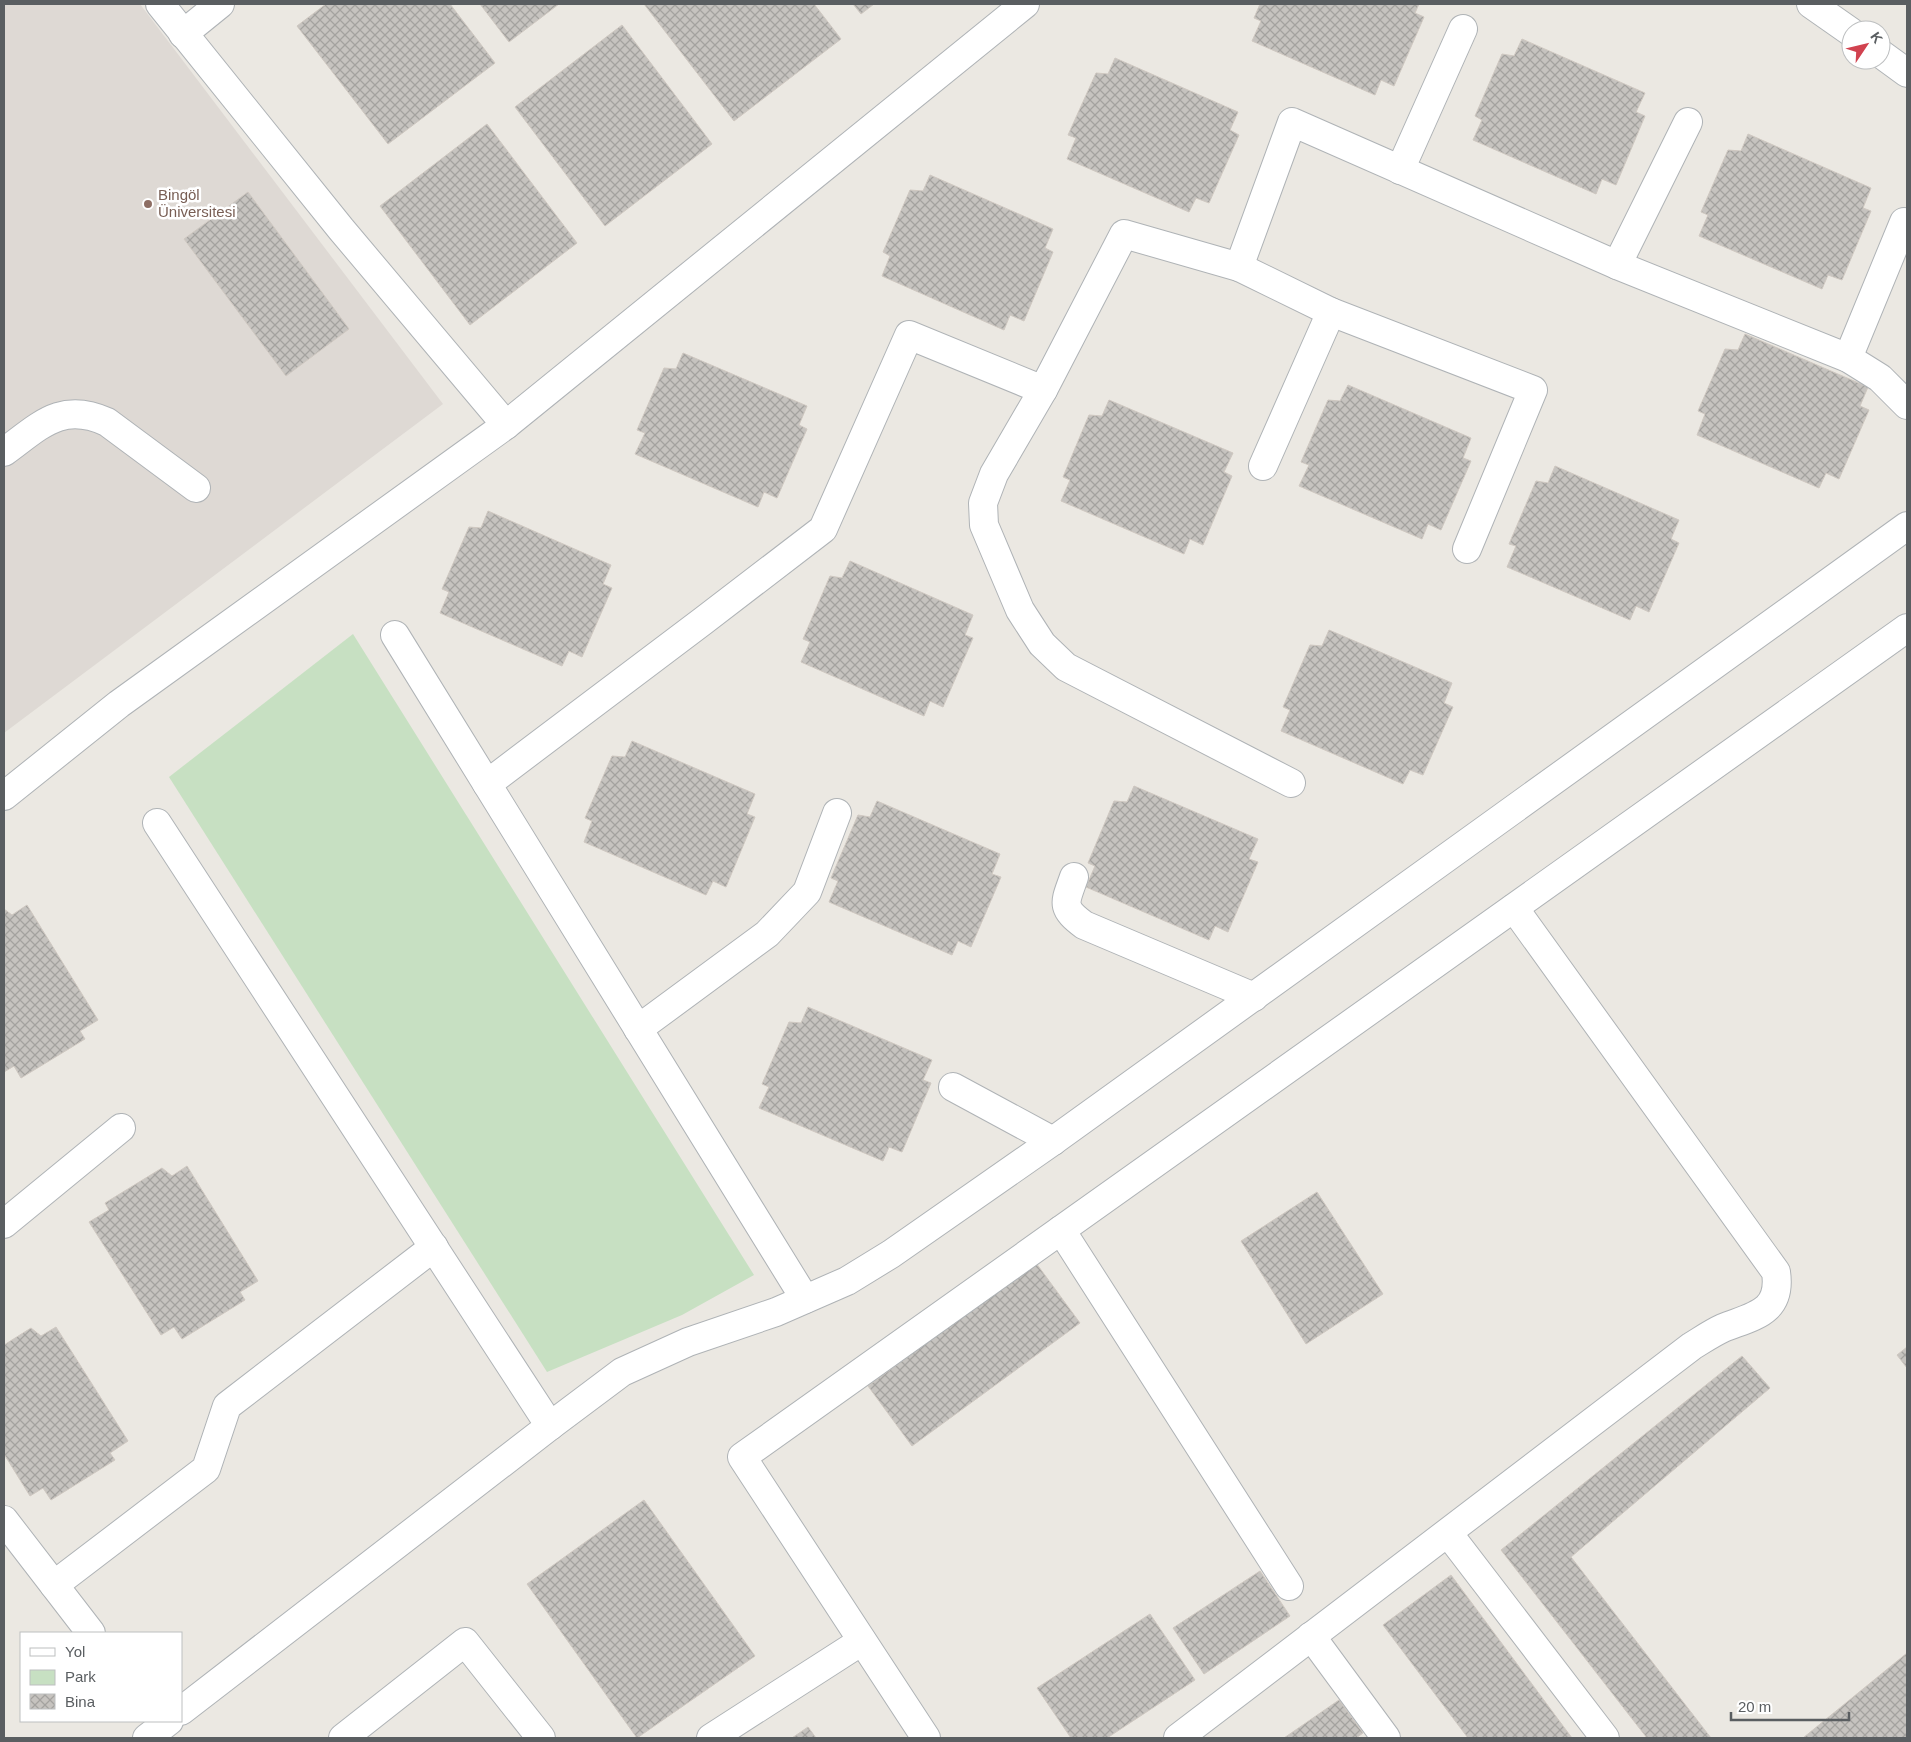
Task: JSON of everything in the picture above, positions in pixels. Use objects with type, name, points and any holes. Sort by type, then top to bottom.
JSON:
[{"type":"street","points":[[160,4],[341,229],[506,425]]},
{"type":"street","points":[[183,34],[220,4]]},
{"type":"street","points":[[4,796],[119,704],[506,425],[1025,4]]},
{"type":"street","points":[[1811,4],[1841,25]]},
{"type":"street","points":[[1400,170],[1463,29]]},
{"type":"street","points":[[1891,61],[1907,73]]},
{"type":"street","points":[[1239,267],[1292,122],[1617,265],[1848,358],[1880,378],[1907,405]]},
{"type":"street","points":[[1617,265],[1688,122]]},
{"type":"street","points":[[1848,358],[1904,222]]},
{"type":"street","points":[[1291,783],[1066,667],[1042,644],[1028,624],[1020,610],[984,525],[983,503],[994,474],[1043,390],[1124,234],[1239,267],[1331,312],[1533,390],[1467,549]]},
{"type":"street","points":[[1263,466],[1331,312]]},
{"type":"street","points":[[488,784],[822,529],[909,335],[1043,390]]},
{"type":"street","points":[[4,452],[53,418],[65,414],[78,413],[93,416],[107,422],[196,488]]},
{"type":"street","points":[[182,1709],[622,1372],[688,1342],[805,1300],[847,1281],[891,1254],[1254,997],[1907,526]]},
{"type":"street","points":[[926,1738],[742,1457],[1907,628]]},
{"type":"street","points":[[395,635],[805,1300]]},
{"type":"street","points":[[638,1030],[767,934],[807,892],[837,813]]},
{"type":"street","points":[[157,823],[550,1426]]},
{"type":"street","points":[[1074,877],[1066,901],[1070,914],[1084,925],[1254,997]]},
{"type":"street","points":[[1178,1738],[1692,1346],[1718,1331],[1760,1315],[1773,1300],[1776,1290],[1776,1272],[1514,908]]},
{"type":"street","points":[[953,1088],[1053,1141]]},
{"type":"street","points":[[4,1224],[121,1128]]},
{"type":"street","points":[[1061,1230],[1289,1586]]},
{"type":"street","points":[[54,1585],[206,1469],[227,1406],[434,1247]]},
{"type":"street","points":[[4,1520],[90,1632]]},
{"type":"street","points":[[1448,1532],[1605,1738]]},
{"type":"street","points":[[1311,1636],[1380,1736]]},
{"type":"street","points":[[711,1738],[862,1641]]},
{"type":"street","points":[[343,1738],[465,1642],[541,1738]]},
{"type":"shaded area","name":"Bingöl Üniversitesi","points":[[4,4],[140,4],[443,404],[4,733]]},
{"type":"green space","points":[[353,634],[754,1275],[682,1315],[547,1372],[169,777]]},
{"type":"building","points":[[326,4],[450,4],[495,63],[388,144],[297,26]]},
{"type":"building","points":[[480,4],[559,4],[509,42]]},
{"type":"building","points":[[644,4],[814,4],[841,39],[734,121]]},
{"type":"building","points":[[853,4],[874,4],[861,14]]},
{"type":"building","points":[[1260,4],[1419,4],[1415,13],[1424,17],[1394,86],[1381,80],[1375,95],[1252,41],[1261,21],[1254,18]]},
{"type":"building","points":[[622,25],[712,144],[605,226],[515,107]]},
{"type":"building","points":[[1522,39],[1645,93],[1636,112],[1645,116],[1616,185],[1602,179],[1596,194],[1473,140],[1482,120],[1475,116],[1502,54],[1514,56]]},
{"type":"building","points":[[1115,58],[1238,112],[1230,130],[1239,135],[1209,203],[1196,198],[1189,212],[1067,159],[1076,138],[1068,135],[1096,73],[1108,74]]},
{"type":"building","points":[[487,124],[577,243],[470,325],[380,206]]},
{"type":"building","points":[[1748,134],[1871,188],[1863,208],[1871,211],[1842,280],[1828,275],[1822,289],[1699,236],[1708,215],[1701,212],[1728,150],[1741,151]]},
{"type":"building","points":[[930,175],[1053,229],[1045,248],[1053,252],[1024,321],[1010,315],[1004,330],[882,276],[890,256],[883,252],[910,190],[923,191]]},
{"type":"building","points":[[248,192],[349,329],[286,376],[184,239]]},
{"type":"building","points":[[1745,334],[1868,387],[1860,406],[1869,410],[1839,479],[1826,473],[1819,488],[1697,435],[1705,414],[1698,411],[1725,349],[1738,350]]},
{"type":"building","points":[[683,353],[807,406],[799,425],[807,429],[777,498],[764,492],[758,507],[635,454],[645,433],[637,430],[664,368],[676,369]]},
{"type":"building","points":[[1348,385],[1471,438],[1463,458],[1471,461],[1441,530],[1428,524],[1422,539],[1299,486],[1309,465],[1301,462],[1328,400],[1340,401]]},
{"type":"building","points":[[1109,400],[1233,453],[1224,472],[1232,476],[1203,545],[1190,539],[1184,554],[1061,501],[1070,480],[1063,477],[1089,415],[1102,416]]},
{"type":"building","points":[[1555,466],[1679,520],[1671,539],[1679,543],[1649,612],[1636,606],[1630,620],[1507,567],[1516,546],[1509,544],[1536,481],[1548,483]]},
{"type":"building","points":[[488,511],[611,565],[603,584],[612,588],[582,657],[569,651],[562,666],[440,613],[449,592],[442,589],[469,527],[481,528]]},
{"type":"building","points":[[850,561],[973,615],[965,635],[973,638],[943,707],[930,701],[924,716],[801,662],[810,642],[803,639],[830,576],[842,578]]},
{"type":"building","points":[[1329,630],[1452,683],[1444,703],[1453,707],[1423,775],[1410,770],[1403,784],[1281,731],[1290,710],[1283,707],[1310,645],[1322,646]]},
{"type":"building","points":[[632,741],[755,794],[747,814],[755,817],[726,887],[713,881],[706,895],[584,842],[592,821],[585,818],[612,756],[625,757]]},
{"type":"building","points":[[1134,786],[1258,839],[1249,859],[1258,862],[1228,932],[1215,926],[1209,940],[1086,887],[1095,866],[1088,863],[1114,801],[1127,802]]},
{"type":"building","points":[[877,801],[1000,854],[992,874],[1001,877],[971,947],[958,941],[952,955],[829,902],[838,881],[831,878],[858,815],[870,817]]},
{"type":"building","points":[[27,905],[98,1020],[80,1031],[85,1039],[21,1078],[14,1066],[4,1072],[4,909],[12,915]]},
{"type":"building","points":[[808,1007],[932,1060],[923,1080],[931,1083],[902,1152],[889,1147],[883,1161],[759,1108],[769,1087],[762,1084],[789,1022],[801,1023]]},
{"type":"building","points":[[187,1166],[258,1281],[240,1292],[245,1300],[182,1339],[174,1327],[161,1335],[89,1222],[109,1210],[105,1203],[162,1168],[172,1176]]},
{"type":"building","points":[[1317,1192],[1383,1294],[1306,1344],[1241,1241]]},
{"type":"building","points":[[1036,1263],[1080,1323],[912,1446],[868,1386]]},
{"type":"building","points":[[56,1327],[128,1441],[110,1453],[115,1460],[51,1500],[43,1488],[30,1496],[4,1454],[4,1345],[31,1328],[41,1336]]},
{"type":"building","points":[[1907,1347],[1907,1368],[1897,1355]]},
{"type":"building","points":[[1742,1356],[1770,1388],[1571,1557],[1711,1738],[1647,1738],[1501,1550]]},
{"type":"building","points":[[644,1500],[755,1656],[637,1738],[527,1584]]},
{"type":"building","points":[[1260,1571],[1290,1616],[1204,1674],[1173,1628]]},
{"type":"building","points":[[1451,1575],[1572,1738],[1468,1738],[1383,1625]]},
{"type":"building","points":[[1150,1614],[1195,1680],[1107,1738],[1071,1738],[1037,1688]]},
{"type":"building","points":[[1907,1653],[1907,1738],[1803,1738]]},
{"type":"building","points":[[1339,1700],[1363,1733],[1356,1738],[1284,1738]]},
{"type":"building","points":[[808,1727],[816,1738],[792,1738]]},
{"type":"place","name":"Bingöl Üniversitesi","points":[[148,204]]}]
